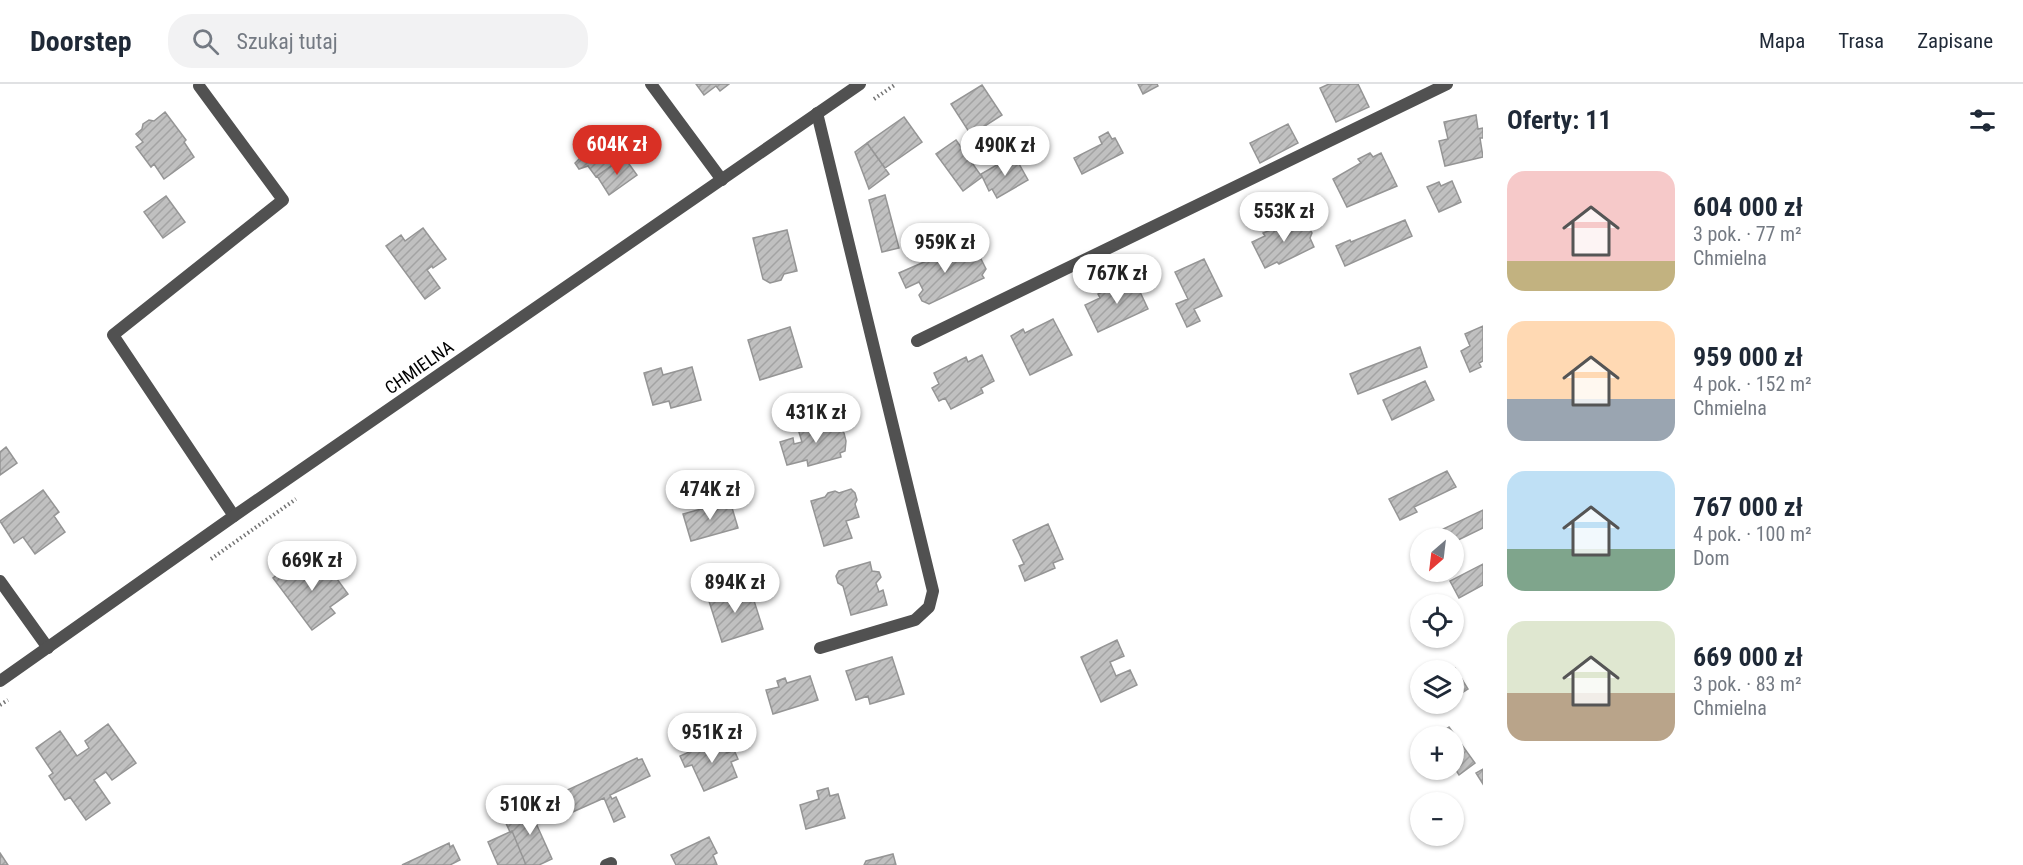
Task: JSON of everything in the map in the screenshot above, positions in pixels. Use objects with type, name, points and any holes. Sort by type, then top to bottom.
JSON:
[{"type":"street","points":[[651,84],[722,180]]},
{"type":"street","name":"CHMIELNA","points":[[0,681],[234,516],[860,84]]},
{"type":"street","points":[[917,340],[1447,84]]},
{"type":"street","points":[[199,86],[283,200],[113,335],[234,516]]},
{"type":"street","points":[[817,113],[933,591],[929,607],[915,620],[820,648]]},
{"type":"street","points":[[0,581],[48,648]]},
{"type":"building","points":[[696,84],[729,84],[720,91],[716,86],[704,95]]},
{"type":"building","points":[[1138,84],[1157,84],[1158,86],[1143,94]]},
{"type":"building","points":[[1329,84],[1358,84],[1369,107],[1336,122],[1320,88]]},
{"type":"building","points":[[982,85],[1002,115],[971,135],[951,104]]},
{"type":"building","points":[[165,112],[186,140],[184,142],[194,157],[164,179],[154,164],[151,167],[136,147],[143,142],[136,134],[142,129],[143,124],[149,120],[154,121]]},
{"type":"building","points":[[1476,115],[1478,129],[1483,128],[1483,138],[1480,138],[1483,157],[1445,166],[1439,141],[1448,139],[1444,122]]},
{"type":"building","points":[[904,117],[922,142],[885,168],[867,143]]},
{"type":"building","points":[[1288,124],[1298,143],[1260,163],[1250,143]]},
{"type":"building","points":[[605,129],[625,156],[596,177],[588,166],[579,169],[575,163],[581,157],[576,149]]},
{"type":"building","points":[[1108,132],[1112,139],[1115,138],[1123,153],[1082,174],[1074,158],[1102,144],[1099,137]]},
{"type":"building","points":[[956,140],[982,177],[963,191],[936,154]]},
{"type":"building","points":[[867,143],[889,174],[869,189],[855,152]]},
{"type":"building","points":[[1370,153],[1373,157],[1381,153],[1397,186],[1347,207],[1333,179],[1361,163],[1358,159]]},
{"type":"building","points":[[1014,155],[1028,180],[997,198],[992,189],[989,191],[981,174]]},
{"type":"building","points":[[624,157],[637,175],[609,195],[597,176]]},
{"type":"building","points":[[1452,181],[1461,202],[1439,212],[1427,187],[1439,182],[1441,186]]},
{"type":"building","points":[[885,195],[899,248],[882,252],[869,200]]},
{"type":"building","points":[[166,196],[185,222],[163,238],[144,212]]},
{"type":"building","points":[[1299,216],[1312,233],[1310,238],[1314,247],[1279,264],[1277,262],[1265,268],[1252,242],[1265,236],[1263,233],[1273,229],[1274,231],[1281,227],[1280,225]]},
{"type":"building","points":[[1405,220],[1412,236],[1345,266],[1336,246]]},
{"type":"building","points":[[423,228],[446,259],[427,270],[440,288],[425,299],[386,246],[401,235],[405,241]]},
{"type":"building","points":[[787,230],[797,271],[784,274],[781,280],[770,283],[763,279],[753,238]]},
{"type":"building","points":[[965,244],[974,259],[981,259],[986,269],[982,275],[984,278],[929,304],[922,301],[919,295],[923,290],[919,282],[906,288],[899,273]]},
{"type":"building","points":[[1204,259],[1222,296],[1194,309],[1200,321],[1187,327],[1176,304],[1188,299],[1175,272]]},
{"type":"building","points":[[1133,277],[1148,309],[1098,332],[1085,305],[1100,298],[1098,294]]},
{"type":"building","points":[[1053,319],[1072,355],[1030,375],[1011,336],[1023,329],[1025,333]]},
{"type":"building","points":[[1483,326],[1483,361],[1479,363],[1481,367],[1470,372],[1461,351],[1470,346],[1465,334]]},
{"type":"building","points":[[790,327],[802,367],[760,380],[748,340]]},
{"type":"building","points":[[1420,347],[1427,367],[1358,394],[1350,374]]},
{"type":"building","points":[[982,355],[994,381],[981,388],[983,393],[951,409],[945,398],[939,401],[932,388],[939,384],[934,373],[966,357],[968,362]]},
{"type":"building","points":[[692,367],[701,400],[671,408],[669,401],[653,405],[644,373],[661,368],[663,375]]},
{"type":"building","points":[[1425,381],[1434,400],[1392,420],[1383,400]]},
{"type":"building","points":[[831,420],[832,425],[837,423],[844,433],[845,451],[840,453],[841,457],[808,466],[807,460],[787,465],[780,442],[793,438],[794,444],[802,442],[798,429]]},
{"type":"building","points":[[6,447],[17,463],[0,475],[0,452]]},
{"type":"building","points":[[1447,471],[1456,487],[1414,507],[1417,512],[1400,520],[1389,499]]},
{"type":"building","points":[[851,489],[857,500],[855,504],[859,517],[846,521],[852,538],[824,546],[811,501],[825,497],[828,493],[835,491],[839,493]]},
{"type":"building","points":[[43,490],[59,512],[54,516],[65,532],[35,554],[23,537],[14,543],[0,521]]},
{"type":"building","points":[[730,501],[738,528],[691,541],[683,514]]},
{"type":"building","points":[[1483,510],[1483,528],[1464,537],[1464,528],[1445,528]]},
{"type":"building","points":[[1048,524],[1063,559],[1053,563],[1055,568],[1025,581],[1019,566],[1024,564],[1013,540]]},
{"type":"building","points":[[321,557],[348,594],[330,607],[335,613],[312,630],[273,578],[288,567],[295,577]]},
{"type":"building","points":[[870,562],[872,571],[879,572],[881,577],[876,583],[879,592],[883,590],[887,605],[851,615],[843,586],[838,583],[836,576],[839,571]]},
{"type":"building","points":[[1483,564],[1483,585],[1464,595],[1457,594],[1451,582],[1464,582],[1464,574]]},
{"type":"building","points":[[749,585],[763,629],[722,642],[708,598]]},
{"type":"building","points":[[1117,640],[1124,656],[1110,662],[1116,676],[1130,670],[1137,685],[1101,702],[1081,657]]},
{"type":"building","points":[[892,657],[904,694],[870,704],[868,696],[856,700],[846,671]]},
{"type":"building","points":[[810,676],[818,700],[773,714],[766,690],[779,687],[777,681],[785,678],[787,683]]},
{"type":"building","points":[[108,724],[136,763],[112,780],[106,772],[94,780],[110,803],[86,820],[70,797],[65,800],[49,776],[53,773],[36,748],[60,731],[77,756],[89,748],[85,741]]},
{"type":"building","points":[[720,738],[727,753],[734,750],[738,759],[731,762],[737,777],[704,791],[692,765],[685,767],[680,756]]},
{"type":"building","points":[[1464,748],[1475,763],[1464,771]]},
{"type":"building","points":[[637,758],[642,759],[650,776],[610,795],[612,799],[616,797],[625,817],[614,822],[604,798],[566,815],[565,813],[560,815],[552,797]]},
{"type":"building","points":[[1483,769],[1483,784],[1476,773]]},
{"type":"building","points":[[828,788],[830,796],[838,794],[845,818],[806,829],[800,805],[819,799],[817,791]]},
{"type":"building","points":[[544,803],[549,815],[535,821],[552,859],[539,865],[526,865],[512,831],[510,832],[505,821]]},
{"type":"building","points":[[512,831],[526,865],[498,865],[488,842]]},
{"type":"building","points":[[709,837],[717,853],[713,855],[717,865],[676,865],[671,855]]},
{"type":"building","points":[[449,843],[450,847],[453,845],[460,860],[450,865],[402,865]]},
{"type":"building","points":[[0,853],[8,865],[0,865]]},
{"type":"building","points":[[893,854],[896,865],[864,865],[866,861]]}]
